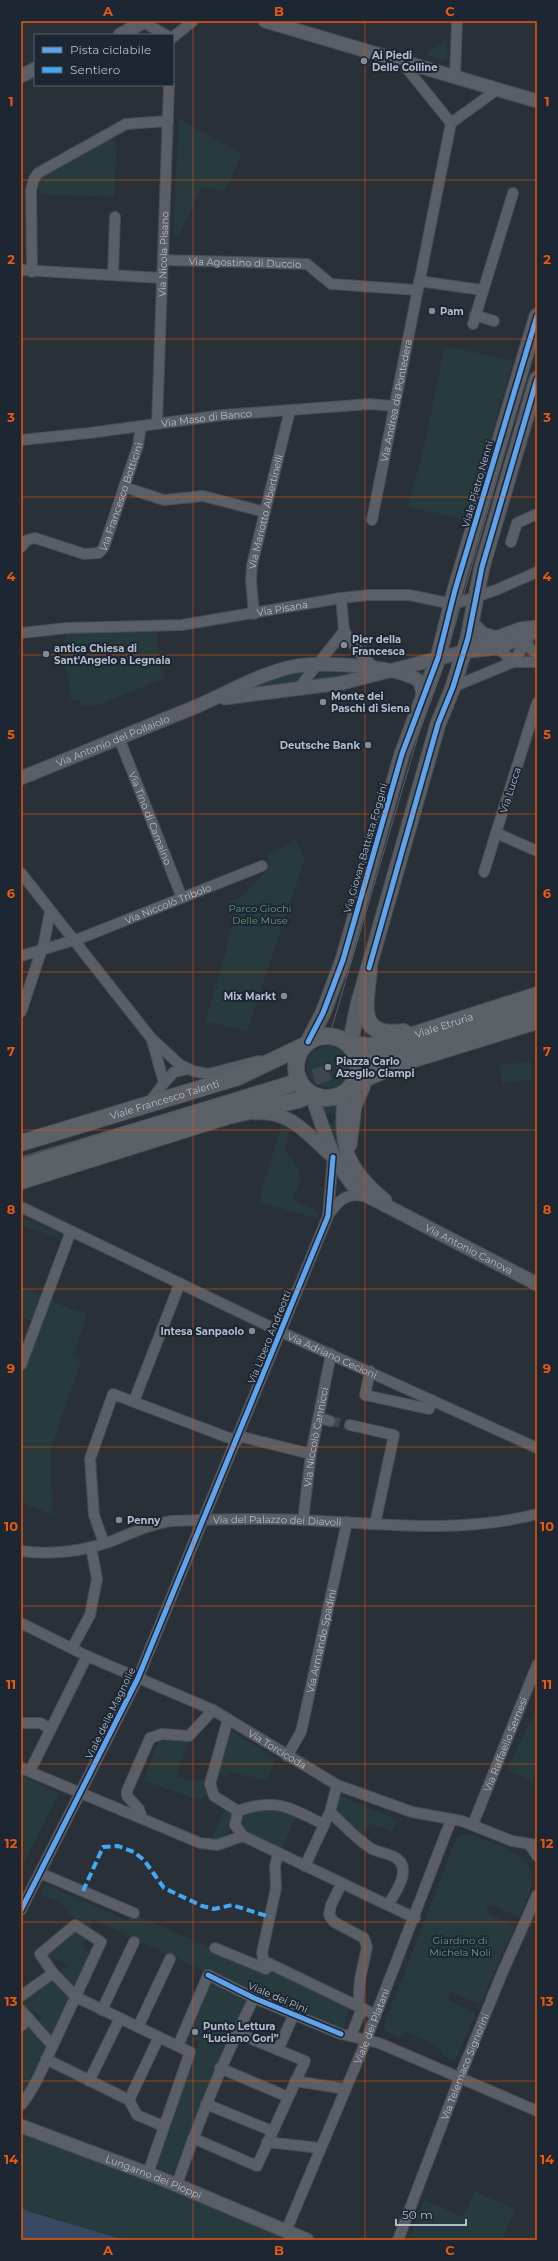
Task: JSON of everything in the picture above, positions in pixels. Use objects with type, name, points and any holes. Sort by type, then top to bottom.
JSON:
[{"type":"main road","name":"Viale Pietro Nenni","points":[[438,658],[452,603],[537,316]]},
{"type":"main road","points":[[350,1044],[358,1005],[438,724],[453,686],[464,652],[482,568],[537,379]]},
{"type":"main road","name":"Via Giovan Battista Foggini","points":[[305,1044],[323,1013],[343,960],[402,754],[438,658]]},
{"type":"main road","points":[[369,968],[364,1012],[371,1025],[378,1030],[387,1033],[431,1028]]},
{"type":"main road","name":"Viale Etruria","points":[[350,1044],[368,1046],[382,1045],[537,995]]},
{"type":"main road","name":"Viale Etruria","points":[[349,1088],[367,1068],[537,1008]]},
{"type":"main road","name":"Viale Etruria","points":[[367,1068],[398,1064],[537,1021]]},
{"type":"main road","points":[[328,1036],[341,1039],[350,1044],[356,1056],[358,1066],[349,1088],[329,1098],[311,1094],[301,1084],[296,1070],[298,1055],[305,1044],[319,1037],[328,1036]]},
{"type":"main road","name":"Viale Francesco Talenti","points":[[21,1143],[245,1074],[305,1044]]},
{"type":"main road","points":[[21,1167],[291,1084]]},
{"type":"main road","points":[[21,1181],[208,1124],[248,1110],[298,1100],[311,1094]]},
{"type":"street","points":[[174,36],[193,21]]},
{"type":"street","points":[[265,21],[537,101]]},
{"type":"street","points":[[455,77],[456,21]]},
{"type":"street","points":[[135,26],[163,34]]},
{"type":"street","points":[[400,60],[451,123],[498,89]]},
{"type":"street","points":[[21,76],[34,70]]},
{"type":"street","name":"Via Nicola Pisano","points":[[157,423],[170,86]]},
{"type":"street","points":[[32,272],[31,190],[38,172],[126,124],[168,121]]},
{"type":"street","name":"Via Andrea da Pontedera","points":[[372,520],[393,406],[451,123]]},
{"type":"street","points":[[494,321],[474,320],[513,193]]},
{"type":"street","points":[[113,275],[115,217]]},
{"type":"street","name":"Via Agostino di Duccio","points":[[163,260],[307,264],[331,284],[418,286]]},
{"type":"street","points":[[21,270],[32,272],[162,278]]},
{"type":"street","points":[[418,286],[482,290]]},
{"type":"street","name":"Via Maso di Banco","points":[[21,440],[223,415],[370,404],[393,406]]},
{"type":"street","name":"Via Mariotto Albertinelli","points":[[254,614],[251,569],[290,410]]},
{"type":"street","name":"Via Francesco Botticini","points":[[21,547],[27,540],[35,538],[84,554],[95,555],[99,553],[104,547],[138,446],[141,426]]},
{"type":"street","points":[[124,487],[164,500],[203,496],[265,512]]},
{"type":"street","points":[[511,542],[517,523],[537,514]]},
{"type":"street","name":"Via Pisana","points":[[21,633],[66,628],[176,625],[254,614],[341,598],[409,594],[452,603],[475,598],[537,572]]},
{"type":"street","points":[[341,598],[344,631],[362,656],[376,669]]},
{"type":"street","points":[[470,622],[483,634],[497,643],[514,662]]},
{"type":"street","name":"Via Antonio del Pollaiolo","points":[[203,703],[243,695],[342,683],[497,643],[520,629],[533,632]]},
{"type":"street","points":[[298,689],[344,631]]},
{"type":"street","points":[[514,662],[533,632]]},
{"type":"street","points":[[533,632],[530,648],[537,654]]},
{"type":"street","points":[[453,686],[514,662],[537,662]]},
{"type":"street","name":"Via Antonio del Pollaiolo","points":[[21,778],[203,703],[278,670],[295,666],[320,663],[406,674],[418,680],[422,686],[424,697]]},
{"type":"street","name":"Via Lucca","points":[[484,872],[537,703]]},
{"type":"street","name":"Via Tino di Camaino","points":[[119,738],[182,898]]},
{"type":"street","points":[[496,833],[537,852]]},
{"type":"street","name":"Via Niccolò Tribolo","points":[[21,956],[73,941],[262,866]]},
{"type":"street","points":[[21,874],[152,1038],[179,1064],[188,1069],[210,1074],[279,1058]]},
{"type":"street","points":[[21,1012],[42,950],[50,912]]},
{"type":"street","points":[[152,1038],[162,1068],[164,1083]]},
{"type":"street","points":[[349,1157],[355,1106],[367,1068]]},
{"type":"street","points":[[146,1105],[156,1097],[164,1083],[174,1072],[188,1069]]},
{"type":"street","points":[[349,1088],[342,1121],[345,1144],[349,1157]]},
{"type":"street","points":[[311,1094],[333,1158]]},
{"type":"street","points":[[208,1124],[258,1113],[278,1115],[292,1120],[306,1130],[333,1158]]},
{"type":"street","name":"Via Antonio Canova","points":[[349,1157],[360,1177],[367,1185],[402,1213]]},
{"type":"street","name":"Via Antonio Canova","points":[[333,1158],[347,1179],[364,1196],[402,1213],[537,1284]]},
{"type":"street","name":"Via Libero Andreotti","points":[[328,1216],[333,1158]]},
{"type":"street","name":"Via Libero Andreotti","points":[[204,1519],[328,1216],[342,1198],[353,1194],[364,1196]]},
{"type":"street","name":"Via Adriano Cecioni","points":[[21,1207],[281,1332],[370,1371],[537,1448]]},
{"type":"street","points":[[21,1365],[71,1231]]},
{"type":"street","points":[[134,1401],[180,1283]]},
{"type":"street","name":"Via Niccolò Cannicci","points":[[303,1520],[311,1454],[331,1354]]},
{"type":"street","points":[[370,1371],[365,1395],[429,1409],[432,1400]]},
{"type":"street","points":[[104,1544],[94,1515],[90,1459],[113,1394],[238,1438],[311,1454]]},
{"type":"street","points":[[319,1418],[330,1421]]},
{"type":"street","points":[[350,1425],[394,1435],[375,1524]]},
{"type":"street","name":"Via del Palazzo dei Diavoli","points":[[21,1551],[53,1552],[91,1547],[104,1544],[158,1523],[204,1519],[255,1518],[430,1526],[480,1524],[537,1514]]},
{"type":"street","name":"Viale delle Magnolie","points":[[21,1910],[138,1678],[204,1519]]},
{"type":"street","name":"Via Armando Spadini","points":[[287,1756],[301,1732],[347,1522]]},
{"type":"street","points":[[72,1648],[90,1616],[97,1579],[91,1547]]},
{"type":"street","name":"Via Torcicoda","points":[[21,1623],[87,1656],[213,1710],[337,1785],[412,1812],[473,1824],[506,1839],[533,1845],[537,1856]]},
{"type":"street","points":[[87,1656],[51,1729],[26,1770],[81,1792],[195,1842],[211,1846],[228,1843],[242,1836]]},
{"type":"street","name":"Via Raffaello Sernesi","points":[[473,1824],[537,1664]]},
{"type":"street","points":[[142,1818],[139,1809],[129,1799],[127,1791],[150,1738],[162,1734],[189,1736],[213,1710]]},
{"type":"street","points":[[228,1718],[210,1784],[214,1796],[238,1811]]},
{"type":"street","points":[[21,1723],[40,1723],[51,1729]]},
{"type":"street","points":[[305,1866],[323,1824],[330,1812],[337,1785]]},
{"type":"street","points":[[238,1811],[250,1807],[281,1805],[323,1824]]},
{"type":"street","points":[[238,1811],[235,1826],[242,1836],[415,1918]]},
{"type":"street","points":[[330,1812],[355,1837],[374,1850],[397,1858],[400,1863],[402,1878],[388,1905]]},
{"type":"street","name":"Viale dei Platani","points":[[286,2231],[367,2038],[415,1918],[451,1820]]},
{"type":"street","points":[[278,1854],[275,1866],[276,1888],[262,1953],[264,1961],[376,2014]]},
{"type":"street","points":[[40,1873],[134,1913]]},
{"type":"street","points":[[342,1883],[331,1905],[329,1915],[334,1922],[364,1938],[367,1947],[360,1979],[360,2007],[351,2036]]},
{"type":"street","name":"Via Telemaco Signorini","points":[[398,2240],[503,1971],[537,1895]]},
{"type":"street","points":[[22,2100],[46,2060],[76,1997],[101,1942],[75,1924],[40,1954],[53,1973],[76,1997],[190,2052],[163,2126],[148,2173]]},
{"type":"street","points":[[102,2010],[134,1942]]},
{"type":"street","points":[[215,1948],[266,1969],[270,1965]]},
{"type":"street","points":[[138,2027],[170,1959]]},
{"type":"street","points":[[21,1996],[53,1973]]},
{"type":"street","name":"Viale dei Pini","points":[[178,2046],[208,1975],[254,1998],[351,2036],[367,2038],[537,2111]]},
{"type":"street","name":"Viale dei Pini","points":[[176,2184],[220,2068],[254,1998]]},
{"type":"street","points":[[21,2010],[53,2046]]},
{"type":"street","points":[[278,2050],[294,2014]]},
{"type":"street","points":[[89,2081],[120,2018]]},
{"type":"street","points":[[21,2026],[29,2019]]},
{"type":"street","points":[[193,2138],[257,2166],[305,2061],[237,2033]]},
{"type":"street","points":[[129,2100],[159,2037]]},
{"type":"street","points":[[46,2060],[129,2100],[137,2115],[163,2126]]},
{"type":"street","points":[[220,2068],[288,2097]]},
{"type":"street","points":[[295,2081],[346,2089]]},
{"type":"street","points":[[206,2104],[272,2131]]},
{"type":"street","name":"Lungarno dei Pioppi","points":[[21,2126],[176,2184],[307,2240]]},
{"type":"street","points":[[267,2142],[320,2148]]},
{"type":"green space","points":[[448,38],[447,59],[442,61],[428,56],[426,53]]},
{"type":"green space","points":[[179,119],[242,154],[225,191],[202,187],[178,237],[173,236]]},
{"type":"green space","points":[[106,140],[117,141],[114,197],[37,194],[39,182],[42,176]]},
{"type":"green space","points":[[445,346],[513,361],[467,520],[408,507],[424,448]]},
{"type":"green space","points":[[156,631],[159,656],[163,656],[164,679],[96,706],[80,705],[80,700],[71,700],[63,646],[67,632]]},
{"type":"green space","points":[[308,671],[299,683],[241,690],[294,672]]},
{"type":"green space","points":[[323,671],[356,675],[314,680]]},
{"type":"green space","name":"Parco Giochi Delle Muse","points":[[296,840],[305,859],[247,1031],[205,1021],[228,946],[226,945],[235,915],[230,901],[241,898],[266,871],[269,854]]},
{"type":"green space","points":[[324,1046],[332,1046],[340,1049],[346,1055],[349,1067],[346,1079],[340,1085],[332,1088],[324,1088],[316,1085],[310,1079],[307,1071],[307,1063],[310,1055],[316,1049]]},
{"type":"green space","points":[[530,1061],[532,1079],[502,1083],[500,1065]]},
{"type":"green space","points":[[339,1102],[337,1113],[325,1114],[320,1104]]},
{"type":"green space","points":[[338,1121],[341,1149],[338,1149],[326,1123]]},
{"type":"green space","points":[[282,1125],[290,1128],[285,1151],[297,1168],[300,1177],[300,1182],[293,1199],[315,1210],[319,1214],[317,1218],[262,1203],[260,1196]]},
{"type":"green space","points":[[21,1216],[59,1233],[57,1238],[21,1225]]},
{"type":"green space","points":[[21,1287],[41,1295],[32,1321],[21,1317]]},
{"type":"green space","points":[[48,1301],[87,1314],[74,1354],[81,1360],[50,1451],[53,1515],[21,1502],[21,1376]]},
{"type":"green space","points":[[537,1709],[537,1768],[533,1781],[506,1770]]},
{"type":"green space","points":[[230,1730],[276,1759],[267,1780],[229,1772],[227,1778],[216,1774]]},
{"type":"green space","points":[[160,1738],[189,1740],[176,1777],[193,1781],[207,1779],[211,1797],[195,1799],[143,1780]]},
{"type":"green space","points":[[21,1775],[59,1793],[25,1861],[21,1859]]},
{"type":"green space","points":[[339,1795],[397,1820],[392,1832],[372,1824],[367,1827],[362,1839],[334,1811]]},
{"type":"green space","points":[[276,1807],[296,1815],[281,1851],[242,1830],[239,1817],[242,1812]]},
{"type":"green space","points":[[225,1808],[233,1816],[232,1830],[219,1840],[211,1840]]},
{"type":"green space","name":"Giardino di Michela Noli","points":[[462,1834],[468,1834],[499,1845],[519,1856],[531,1871],[532,1882],[529,1895],[519,1917],[489,1904],[486,1912],[515,1926],[480,2004],[450,1992],[447,2000],[476,2013],[455,2061],[443,2056],[437,2045],[406,2032],[398,2038],[386,2031],[384,2025],[456,1839]]},
{"type":"green space","points":[[45,1884],[128,1921],[133,1914],[268,1972],[271,1970],[350,2007],[343,2029],[253,1994],[177,2176],[154,2166],[199,2041],[184,2035],[211,1974],[94,1920],[83,1945],[89,1954],[28,2090],[21,2093],[21,2033],[42,2017],[21,2004],[21,2000],[69,1965],[45,1954],[79,1925],[60,1902],[40,1894]]},
{"type":"green space","points":[[21,2132],[177,2191],[290,2240],[125,2240],[21,2208]]},
{"type":"green space","points":[[475,2191],[515,2209],[502,2240],[417,2240],[410,2237],[424,2200],[463,2217]]},
{"type":"water","points":[[21,2208],[31,2212],[125,2240],[21,2240]]},
{"type":"tunnel","points":[[291,1084],[367,1061]]},
{"type":"tunnel","points":[[330,1421],[350,1425]]},
{"type":"tram line","points":[[332,1027],[419,733],[441,673],[537,340]]},
{"type":"tram line","points":[[21,1157],[289,1077]]},
{"type":"marked path","points":[[83,1891],[103,1847],[118,1846],[134,1852],[144,1860],[164,1888],[202,1906],[214,1909],[232,1905],[270,1917]]},
{"type":"cycle path","points":[[308,1042],[323,1013],[343,960],[402,754],[438,658],[455,590],[537,316]]},
{"type":"cycle path","points":[[369,968],[438,724],[453,687],[468,638],[482,567],[537,379]]},
{"type":"cycle path","points":[[21,1910],[138,1678],[328,1216],[333,1157]]},
{"type":"cycle path","points":[[208,1975],[254,1998],[341,2034]]},
{"type":"place","name":"Ai Piedi Delle Colline","points":[[364,61]]},
{"type":"place","name":"Pam","points":[[432,311]]},
{"type":"place","name":"Pier della Francesca","points":[[344,645]]},
{"type":"place","name":"antica Chiesa di Sant'Angelo a Legnaia","points":[[46,654]]},
{"type":"place","name":"Monte dei Paschi di Siena","points":[[323,702]]},
{"type":"place","name":"Deutsche Bank","points":[[368,745]]},
{"type":"place","name":"Mix Markt","points":[[284,996]]},
{"type":"place","name":"Piazza Carlo Azeglio Ciampi","points":[[328,1067]]},
{"type":"place","name":"Intesa Sanpaolo","points":[[252,1331]]},
{"type":"place","name":"Penny","points":[[119,1520]]},
{"type":"place","name":"Punto Lettura “Luciano Gori”","points":[[195,2032]]}]
